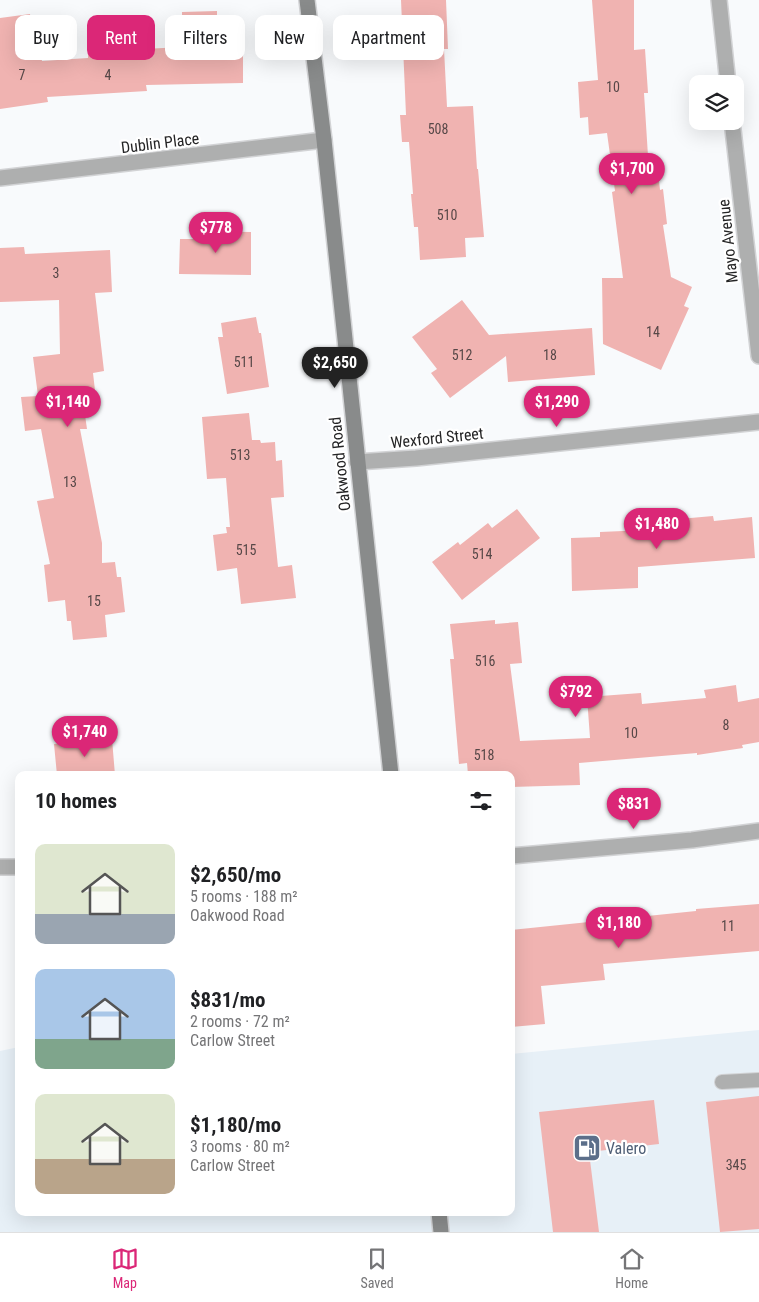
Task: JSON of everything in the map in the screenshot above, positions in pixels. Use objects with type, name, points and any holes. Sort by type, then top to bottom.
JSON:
[{"type":"main road","name":"Oakwood Road","points":[[307,0],[324,140],[391,771]]},
{"type":"main road","points":[[439,1216],[441,1232]]},
{"type":"street","points":[[718,0],[727,75]]},
{"type":"street","name":"Mayo Avenue","points":[[733,130],[759,356]]},
{"type":"street","name":"Dublin Place","points":[[0,178],[324,140]]},
{"type":"street","name":"Wexford Street","points":[[357,462],[416,458],[759,422]]},
{"type":"street","points":[[515,856],[692,840],[759,831]]},
{"type":"street","points":[[0,867],[15,866]]},
{"type":"lane","points":[[722,1082],[759,1080]]},
{"type":"shaded area","points":[[759,1030],[759,1232],[0,1232],[0,1051],[15,1048],[15,1216],[515,1216],[515,1054]]},
{"type":"building","points":[[401,0],[446,0],[448,49],[444,49],[444,15],[402,15]]},
{"type":"building","points":[[592,0],[634,0],[634,50],[645,49],[648,93],[644,93],[648,156],[656,155],[660,190],[663,189],[667,224],[663,225],[671,277],[692,287],[684,306],[689,308],[661,370],[603,344],[602,278],[623,278],[612,192],[615,191],[607,133],[589,135],[588,117],[580,118],[578,82],[598,80]]},
{"type":"building","points":[[217,11],[217,15],[182,15],[182,12]]},
{"type":"building","points":[[15,16],[15,60],[42,61],[87,58],[87,60],[155,60],[155,48],[165,48],[165,60],[243,60],[243,83],[146,85],[147,91],[47,97],[48,102],[0,109],[0,18]]},
{"type":"building","points":[[444,49],[447,107],[473,106],[484,237],[465,238],[466,257],[420,260],[418,227],[414,227],[409,142],[402,142],[400,115],[406,115],[404,60],[444,60]]},
{"type":"building","points":[[193,231],[251,232],[251,275],[179,274],[180,239],[193,239]]},
{"type":"building","points":[[24,247],[25,254],[110,250],[112,292],[95,293],[104,371],[93,373],[96,399],[83,401],[87,429],[80,429],[102,543],[102,563],[115,562],[117,577],[121,577],[125,612],[105,615],[107,637],[73,640],[71,621],[67,621],[65,600],[48,602],[44,565],[50,564],[37,501],[54,498],[41,429],[25,431],[21,397],[38,396],[33,357],[60,354],[59,300],[0,302],[0,248]]},
{"type":"building","points":[[462,300],[489,335],[592,328],[595,375],[508,382],[506,356],[450,398],[431,373],[437,369],[412,337]]},
{"type":"building","points":[[256,317],[259,333],[261,333],[269,387],[227,394],[218,337],[223,337],[221,323]]},
{"type":"building","points":[[249,413],[252,440],[260,440],[261,443],[275,442],[276,461],[282,460],[284,497],[271,498],[278,567],[292,565],[296,598],[241,604],[237,568],[217,571],[213,535],[227,533],[226,527],[230,527],[226,478],[207,479],[202,417]]},
{"type":"building","points":[[517,509],[540,538],[462,600],[432,562],[458,542],[460,545],[488,523],[492,528]]},
{"type":"building","points":[[713,516],[714,521],[752,517],[755,558],[638,567],[638,588],[572,591],[571,538],[600,537],[600,532],[669,529],[668,520]]},
{"type":"building","points":[[495,620],[495,624],[518,622],[522,663],[510,664],[520,741],[590,738],[587,697],[641,693],[642,704],[706,698],[704,690],[736,685],[738,702],[759,698],[759,742],[742,745],[743,748],[697,755],[697,753],[579,763],[580,785],[515,787],[515,771],[468,771],[467,763],[459,764],[450,659],[454,659],[450,624]]},
{"type":"building","points":[[112,739],[115,771],[57,771],[54,744]]},
{"type":"building","points":[[759,904],[759,951],[603,964],[605,980],[541,986],[545,1024],[515,1027],[515,930],[696,911],[696,909]]},
{"type":"building","points":[[759,1096],[759,1229],[720,1232],[706,1102]]},
{"type":"building","points":[[654,1100],[659,1144],[589,1152],[599,1232],[553,1232],[539,1112]]},
{"type":"place","name":"Valero","points":[[587,1148]]}]
